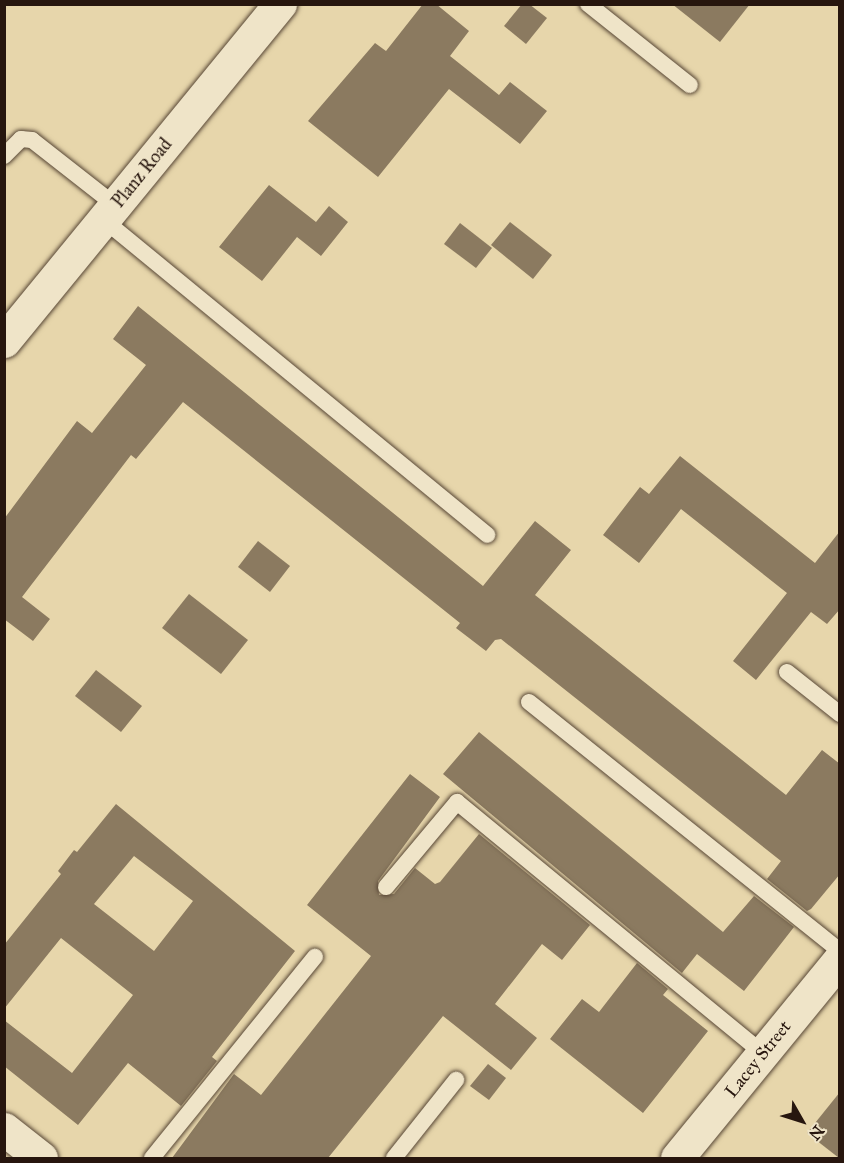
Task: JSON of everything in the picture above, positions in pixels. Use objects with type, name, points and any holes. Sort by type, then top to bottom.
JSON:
[{"type":"street","name":"Planz Road","points":[[4,341],[280,4]]},
{"type":"street","name":"Lacey Street","points":[[681,1157],[840,959]]},
{"type":"street","points":[[4,1129],[41,1158]]},
{"type":"lane","points":[[588,4],[690,85]]},
{"type":"lane","points":[[4,156],[21,139],[32,140],[110,213],[487,535]]},
{"type":"lane","points":[[787,672],[840,714]]},
{"type":"lane","points":[[529,702],[840,951]]},
{"type":"lane","points":[[386,887],[457,802],[763,1053]]},
{"type":"lane","points":[[152,1158],[315,957]]},
{"type":"lane","points":[[394,1158],[456,1080]]},
{"type":"building","points":[[423,4],[436,4],[469,31],[450,56],[499,95],[510,82],[547,111],[520,144],[449,89],[378,177],[308,121],[375,43],[386,51]]},
{"type":"building","points":[[522,4],[529,4],[547,18],[526,44],[504,26]]},
{"type":"building","points":[[672,4],[750,4],[720,42]]},
{"type":"building","points":[[269,185],[316,222],[329,206],[348,222],[321,256],[297,237],[262,281],[219,247]]},
{"type":"building","points":[[510,222],[552,255],[533,279],[491,245]]},
{"type":"building","points":[[460,223],[492,248],[476,268],[444,244]]},
{"type":"building","points":[[138,306],[483,586],[535,521],[571,550],[535,595],[786,795],[822,750],[840,764],[840,874],[811,909],[807,911],[767,879],[781,861],[501,639],[495,640],[486,651],[456,628],[460,623],[183,402],[136,459],[131,455],[22,597],[50,619],[33,641],[4,619],[4,519],[77,421],[92,433],[146,365],[113,339]]},
{"type":"building","points":[[680,456],[815,563],[840,531],[840,609],[827,624],[811,612],[756,680],[733,661],[787,593],[681,509],[639,563],[603,535],[640,487],[649,494]]},
{"type":"building","points":[[258,541],[290,566],[270,592],[238,567]]},
{"type":"building","points":[[189,594],[248,640],[221,674],[162,628]]},
{"type":"building","points":[[96,670],[142,706],[121,732],[75,696]]},
{"type":"building","points":[[479,732],[723,932],[754,896],[794,927],[744,991],[697,954],[682,973],[443,774]]},
{"type":"building","points":[[410,774],[440,797],[378,881],[379,895],[394,894],[415,868],[435,884],[440,882],[479,834],[590,925],[562,960],[542,944],[495,1004],[537,1038],[511,1070],[443,1016],[328,1158],[172,1158],[234,1074],[261,1095],[371,956],[307,905]]},
{"type":"building","points":[[116,804],[295,951],[212,1057],[217,1061],[181,1106],[128,1063],[78,1125],[4,1066],[4,1020],[72,1073],[133,995],[61,938],[4,1009],[4,945],[61,874],[58,871],[74,850],[77,852]],"holes":[[[134,856],[193,901],[154,951],[94,904]]]},
{"type":"building","points":[[637,963],[668,989],[663,995],[708,1031],[643,1113],[550,1039],[582,999],[599,1012]]},
{"type":"building","points":[[488,1064],[506,1078],[489,1100],[470,1086]]},
{"type":"building","points":[[840,1092],[840,1158],[839,1158],[807,1133]]}]
